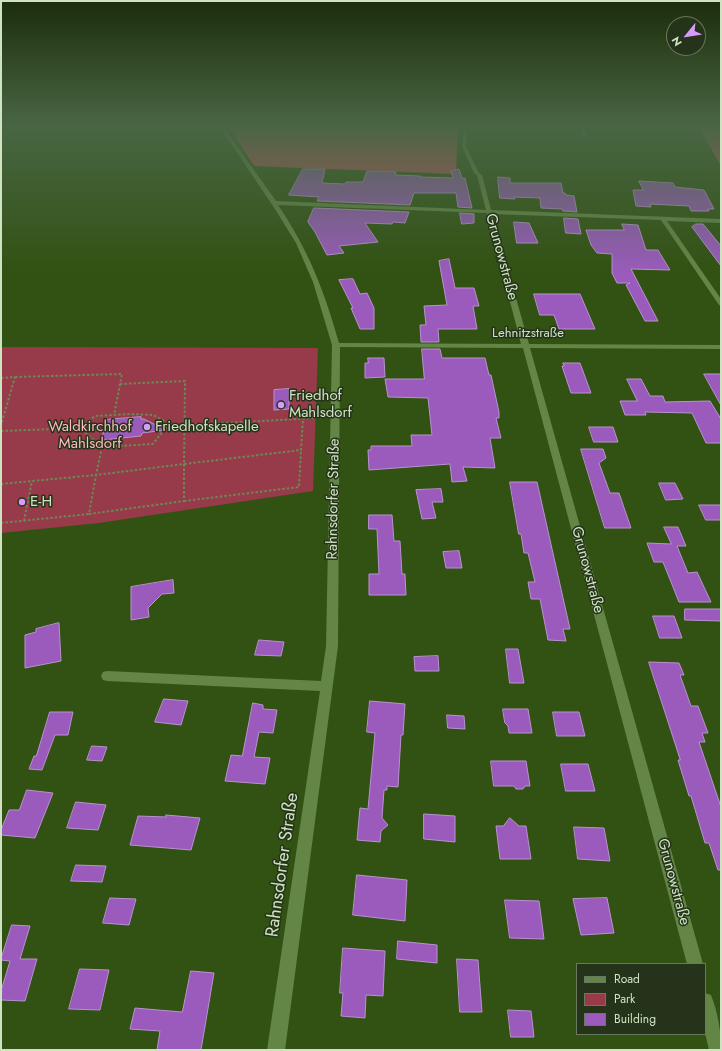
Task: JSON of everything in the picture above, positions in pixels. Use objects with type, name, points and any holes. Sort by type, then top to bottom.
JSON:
[{"type":"street","name":"Rahnsdorfer Straße","points":[[255,175],[275,203],[308,261],[323,298],[336,345],[332,646],[276,1050]]},
{"type":"street","name":"Grunowstraße","points":[[478,175],[695,963]]},
{"type":"street","points":[[275,203],[721,221]]},
{"type":"street","points":[[662,218],[721,304]]},
{"type":"street","name":"Lehnitzstraße","points":[[336,345],[721,347]]},
{"type":"street","points":[[106,676],[327,686]]},
{"type":"street","points":[[706,1005],[718,1050]]},
{"type":"path","points":[[1,378],[122,374],[114,415]]},
{"type":"path","points":[[1,425],[15,377]]},
{"type":"path","points":[[120,384],[185,381],[184,501]]},
{"type":"path","points":[[1,431],[80,428],[94,416],[114,415],[153,415],[163,420],[167,426]]},
{"type":"path","points":[[80,428],[102,447],[153,444],[167,426],[316,418]]},
{"type":"path","points":[[1,523],[89,514],[299,487],[303,419]]},
{"type":"path","points":[[89,514],[102,447]]},
{"type":"path","points":[[1,484],[96,475],[301,450]]},
{"type":"path","points":[[24,521],[32,481]]},
{"type":"green space","name":"Waldkirchhof Mahlsdorf","points":[[1,347],[318,348],[313,491],[99,523],[1,533]]},
{"type":"building","points":[[300,175],[324,175],[322,183],[345,184],[346,182],[363,182],[366,175],[453,178],[452,175],[461,175],[462,178],[465,178],[472,208],[458,207],[456,193],[414,193],[410,205],[317,201],[319,197],[289,195]]},
{"type":"building","points":[[498,177],[510,178],[510,183],[561,183],[563,193],[574,196],[577,212],[563,211],[562,209],[541,208],[540,198],[500,198]]},
{"type":"building","points":[[639,181],[673,183],[675,187],[704,190],[714,209],[708,209],[709,211],[691,211],[689,206],[650,204],[651,207],[636,206],[633,190],[643,190]]},
{"type":"building","points":[[314,208],[409,212],[405,223],[365,223],[378,242],[339,246],[344,253],[327,255],[308,222]]},
{"type":"building","points":[[460,213],[474,214],[474,223],[462,224]]},
{"type":"building","points":[[564,218],[578,219],[581,234],[566,233]]},
{"type":"building","points":[[514,222],[529,223],[538,243],[517,243]]},
{"type":"building","points":[[622,224],[638,225],[646,250],[658,250],[670,270],[631,269],[658,321],[645,321],[626,285],[630,283],[617,283],[612,273],[612,254],[597,253],[591,245],[586,230],[624,230]]},
{"type":"building","points":[[696,224],[703,224],[721,246],[721,266],[692,227]]},
{"type":"building","points":[[449,259],[455,288],[474,288],[479,306],[473,306],[477,329],[438,329],[439,342],[421,342],[420,325],[426,325],[424,306],[447,305],[439,261]]},
{"type":"building","points":[[353,279],[360,294],[367,293],[374,308],[374,329],[360,329],[351,308],[353,308],[339,280]]},
{"type":"building","points":[[534,294],[580,294],[595,329],[559,329],[554,315],[540,315]]},
{"type":"building","points":[[422,349],[440,349],[442,358],[485,358],[489,375],[491,375],[499,412],[499,418],[496,418],[501,438],[490,438],[495,468],[463,467],[467,481],[452,482],[450,464],[369,470],[368,450],[371,450],[371,446],[412,446],[411,435],[432,435],[428,398],[388,397],[385,379],[424,379]]},
{"type":"building","points":[[368,358],[384,358],[385,377],[365,378],[365,363],[368,363]]},
{"type":"building","points":[[563,363],[580,363],[591,393],[571,393],[562,366],[564,366]]},
{"type":"building","points":[[704,374],[721,374],[721,405]]},
{"type":"building","points":[[627,379],[641,379],[650,396],[663,396],[665,402],[710,401],[721,419],[721,443],[706,443],[692,413],[645,412],[646,415],[625,415],[620,401],[637,401]]},
{"type":"building","points":[[289,389],[289,409],[274,410],[274,390]]},
{"type":"building","points":[[141,417],[141,419],[144,419],[166,430],[142,433],[141,436],[102,440],[105,420]]},
{"type":"building","points":[[589,427],[613,427],[618,442],[594,442]]},
{"type":"building","points":[[581,449],[603,449],[606,458],[599,463],[610,493],[619,493],[631,528],[605,528]]},
{"type":"building","points":[[510,482],[537,482],[570,629],[563,629],[566,641],[548,640],[540,599],[531,599],[528,582],[535,582],[528,553],[524,553],[521,534],[519,534]]},
{"type":"building","points":[[659,483],[675,483],[683,499],[666,500]]},
{"type":"building","points":[[441,489],[443,502],[432,502],[436,518],[422,519],[416,490]]},
{"type":"building","points":[[699,505],[721,505],[721,520],[706,520]]},
{"type":"building","points":[[369,515],[392,515],[394,541],[400,541],[402,574],[405,574],[406,595],[369,595],[369,574],[379,574],[377,529],[369,529]]},
{"type":"building","points":[[664,527],[678,527],[686,546],[677,546],[688,573],[697,572],[711,602],[679,602],[663,562],[654,562],[647,543],[671,544]]},
{"type":"building","points":[[459,551],[462,568],[446,568],[443,552]]},
{"type":"building","points":[[173,580],[174,593],[162,594],[148,608],[149,617],[131,620],[131,587]]},
{"type":"building","points":[[685,609],[721,609],[721,621],[685,620]]},
{"type":"building","points":[[653,616],[674,616],[682,638],[660,638]]},
{"type":"building","points":[[59,623],[61,661],[25,668],[25,635],[36,632],[36,629]]},
{"type":"building","points":[[259,640],[284,642],[281,656],[255,655]]},
{"type":"building","points":[[506,649],[518,649],[524,683],[510,683]]},
{"type":"building","points":[[438,656],[439,671],[415,671],[414,657]]},
{"type":"building","points":[[649,662],[679,663],[684,675],[680,675],[691,706],[698,706],[708,733],[702,733],[705,742],[699,742],[721,807],[721,870],[718,870],[709,843],[705,843],[691,796],[689,796],[678,760],[680,760]]},
{"type":"building","points":[[164,699],[188,701],[181,725],[155,722]]},
{"type":"building","points":[[370,701],[405,704],[403,735],[401,735],[398,787],[387,786],[387,790],[384,790],[382,818],[388,825],[381,831],[380,842],[357,840],[360,808],[368,809],[375,733],[367,732]]},
{"type":"building","points":[[253,703],[263,705],[263,709],[277,710],[273,733],[259,732],[254,757],[270,758],[265,784],[225,781],[231,755],[242,756]]},
{"type":"building","points":[[503,709],[528,709],[532,733],[509,733],[508,726],[505,723]]},
{"type":"building","points":[[50,712],[73,712],[68,735],[55,735],[42,770],[29,769],[34,756],[36,756]]},
{"type":"building","points":[[553,712],[579,712],[585,736],[557,736]]},
{"type":"building","points":[[447,715],[464,716],[465,729],[448,728]]},
{"type":"building","points":[[92,746],[107,747],[102,761],[87,760]]},
{"type":"building","points":[[491,761],[526,761],[530,786],[525,786],[523,789],[516,789],[514,786],[494,786]]},
{"type":"building","points":[[561,764],[588,764],[595,791],[566,791]]},
{"type":"building","points":[[27,790],[53,793],[35,838],[1,835],[1,830],[9,810],[19,810]]},
{"type":"building","points":[[76,802],[106,805],[98,830],[67,828]]},
{"type":"building","points":[[424,814],[455,816],[455,842],[424,839]]},
{"type":"building","points":[[166,815],[200,818],[191,850],[130,845],[138,816],[166,817]]},
{"type":"building","points":[[510,818],[519,826],[526,826],[531,859],[500,859],[496,826],[503,826]]},
{"type":"building","points":[[574,827],[604,828],[610,861],[578,859]]},
{"type":"building","points":[[76,865],[106,866],[102,882],[71,881]]},
{"type":"building","points":[[357,875],[407,880],[405,921],[353,915]]},
{"type":"building","points":[[110,898],[136,899],[129,925],[103,923]]},
{"type":"building","points":[[607,898],[614,933],[581,935],[573,899]]},
{"type":"building","points":[[505,900],[539,901],[544,939],[510,938]]},
{"type":"building","points":[[12,925],[30,926],[20,959],[37,959],[25,1001],[1,1000],[1,991],[10,961],[1,959]]},
{"type":"building","points":[[398,941],[437,945],[437,963],[397,959]]},
{"type":"building","points":[[343,948],[385,951],[383,996],[366,995],[365,1018],[341,1016],[343,993],[340,993]]},
{"type":"building","points":[[457,959],[478,960],[482,1012],[460,1012]]},
{"type":"building","points":[[80,969],[109,970],[100,1010],[69,1009]]},
{"type":"building","points":[[191,971],[214,973],[201,1050],[157,1050],[160,1031],[130,1029],[135,1008],[182,1012]]},
{"type":"building","points":[[508,1010],[531,1011],[534,1037],[511,1037]]},
{"type":"place","name":"Friedhof Mahlsdorf","points":[[281,405]]},
{"type":"place","name":"Friedhofskapelle","points":[[147,427]]},
{"type":"place","name":"E-H","points":[[22,502]]}]
